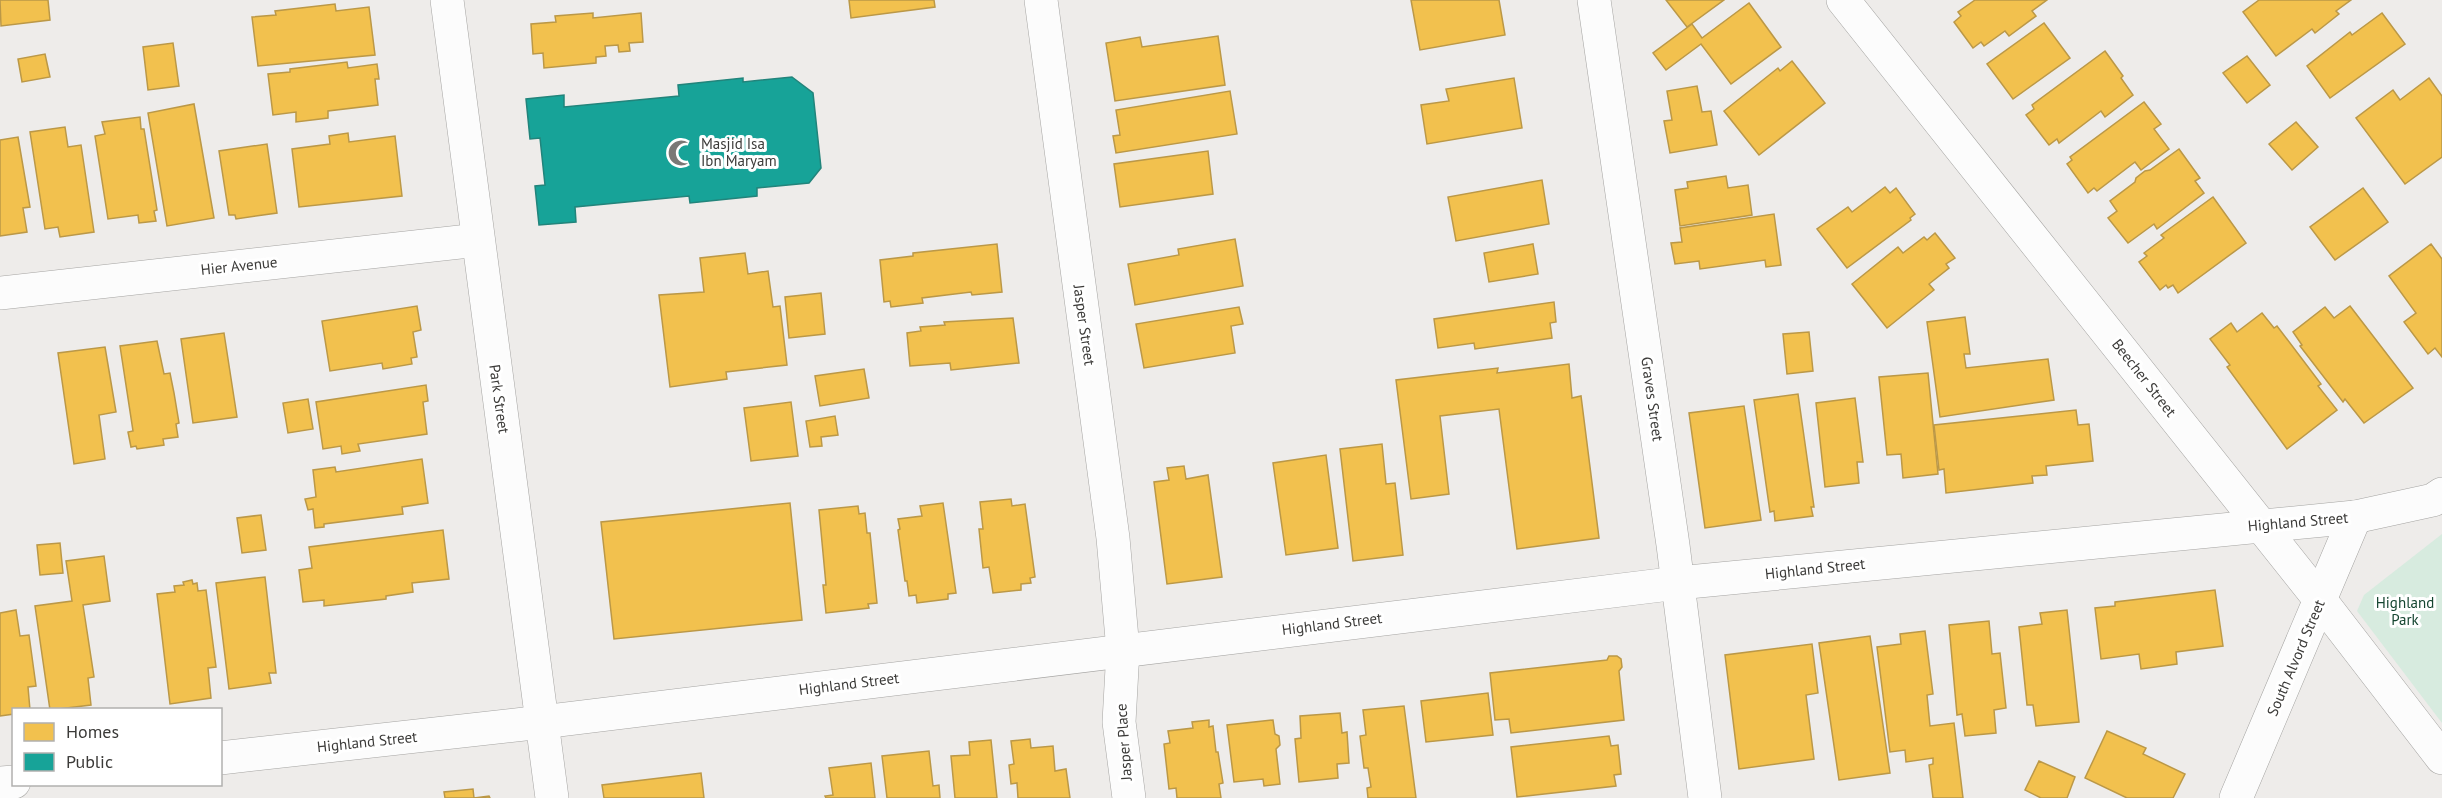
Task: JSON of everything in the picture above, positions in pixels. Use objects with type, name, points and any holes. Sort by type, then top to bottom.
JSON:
[{"type":"street","name":"Park Street","points":[[447,0],[552,798]]},
{"type":"street","name":"Jasper Street","points":[[1041,0],[1113,538],[1123,650]]},
{"type":"street","name":"Graves Street","points":[[1594,0],[1678,582],[1705,798]]},
{"type":"street","name":"Beecher Street","points":[[1844,0],[2442,758]]},
{"type":"street","name":"Hier Avenue","points":[[0,293],[478,240]]},
{"type":"street","name":"Highland Street","points":[[222,758],[542,722],[1678,582],[2355,517],[2433,500],[2442,494]]},
{"type":"street","name":"South Alvord Street","points":[[2236,798],[2355,517]]},
{"type":"street","name":"Jasper Place","points":[[1123,650],[1119,722],[1129,798]]},
{"type":"green space","name":"Highland Park","points":[[2442,534],[2442,723],[2357,611],[2364,595]]},
{"type":"building: Homes","points":[[0,0],[48,0],[50,20],[1,26]]},
{"type":"building: Homes","points":[[849,0],[934,0],[935,7],[851,18]]},
{"type":"building: Homes","points":[[1411,0],[1499,0],[1505,35],[1420,50]]},
{"type":"building: Homes","points":[[1666,0],[1724,0],[1687,27]]},
{"type":"building: Homes","points":[[1975,0],[2047,0],[2032,11],[2036,16],[2009,36],[2005,31],[1984,46],[1981,42],[1973,48],[1954,22],[1961,16],[1958,12]]},
{"type":"building: Homes","points":[[2259,0],[2351,0],[2336,11],[2339,14],[2315,33],[2312,29],[2276,56],[2243,12]]},
{"type":"building: Homes","points":[[1749,3],[1781,47],[1731,84],[1701,44],[1666,70],[1653,53],[1692,24],[1702,38]]},
{"type":"building: Homes","points":[[335,4],[336,11],[369,7],[375,55],[258,66],[252,17],[276,15],[275,11]]},
{"type":"building: Homes","points":[[593,13],[593,18],[641,13],[643,42],[629,43],[630,51],[619,52],[618,45],[605,46],[606,56],[596,57],[596,63],[544,68],[543,53],[533,54],[531,24],[556,22],[555,16]]},
{"type":"building: Homes","points":[[2382,13],[2405,44],[2330,98],[2307,66],[2350,32],[2352,35]]},
{"type":"building: Homes","points":[[2044,23],[2070,58],[2013,99],[1987,64]]},
{"type":"building: Homes","points":[[1218,36],[1225,85],[1115,101],[1106,43],[1140,37],[1142,47]]},
{"type":"building: Homes","points":[[173,43],[179,86],[148,90],[143,47]]},
{"type":"building: Homes","points":[[2105,51],[2133,95],[2105,117],[2101,111],[2059,143],[2057,139],[2049,145],[2026,115],[2034,109],[2032,105]]},
{"type":"building: Homes","points":[[45,54],[50,77],[22,82],[18,59]]},
{"type":"building: Homes","points":[[2247,56],[2270,85],[2247,103],[2223,73]]},
{"type":"building: Homes","points":[[1792,61],[1825,103],[1759,155],[1724,111],[1778,68],[1780,71]]},
{"type":"building: Homes","points":[[347,62],[348,68],[377,64],[379,79],[375,79],[378,105],[328,111],[328,118],[296,122],[296,112],[273,115],[268,74]]},
{"type":"building: Homes","points":[[1514,78],[1522,128],[1427,144],[1421,105],[1449,101],[1446,89]]},
{"type":"building: Homes","points":[[2429,78],[2442,96],[2442,157],[2405,184],[2356,118],[2393,90],[2400,100]]},
{"type":"building: Homes","points":[[1697,86],[1702,112],[1711,111],[1717,145],[1670,153],[1664,121],[1672,120],[1667,91]]},
{"type":"building: Homes","points":[[1230,91],[1237,134],[1116,153],[1113,136],[1120,135],[1116,110]]},
{"type":"building: Homes","points":[[2144,102],[2161,124],[2154,129],[2169,149],[2141,170],[2135,162],[2097,191],[2094,188],[2088,193],[2067,164],[2072,160],[2070,157]]},
{"type":"building: Homes","points":[[194,104],[214,218],[167,226],[148,113]]},
{"type":"building: Homes","points":[[140,117],[157,210],[154,211],[156,221],[139,223],[138,215],[108,219],[95,136],[105,134],[102,122]]},
{"type":"building: Homes","points":[[2296,122],[2318,147],[2292,170],[2269,144]]},
{"type":"building: Homes","points":[[65,127],[68,147],[81,145],[94,232],[60,237],[58,227],[45,229],[30,132]]},
{"type":"building: Homes","points":[[348,133],[349,142],[395,136],[402,196],[299,207],[292,149],[330,144],[329,136]]},
{"type":"building: Homes","points":[[18,137],[30,207],[23,208],[27,232],[0,236],[0,140]]},
{"type":"building: Homes","points":[[267,144],[277,213],[236,219],[235,215],[229,215],[219,151]]},
{"type":"building: Homes","points":[[2179,149],[2200,178],[2195,181],[2204,193],[2157,229],[2154,224],[2128,243],[2108,218],[2117,211],[2110,201],[2135,182],[2136,178],[2145,171],[2150,170]]},
{"type":"building: Homes","points":[[1208,151],[1213,194],[1120,207],[1114,164]]},
{"type":"building: Homes","points":[[1726,176],[1728,188],[1748,185],[1752,215],[1680,226],[1675,190],[1688,188],[1687,182]]},
{"type":"building: Homes","points":[[1542,180],[1549,224],[1456,241],[1448,197]]},
{"type":"building: Homes","points":[[1885,187],[1890,193],[1896,188],[1915,214],[1910,218],[1911,220],[1847,268],[1817,229],[1848,207],[1852,212]]},
{"type":"building: Homes","points":[[2363,188],[2388,222],[2335,260],[2310,227]]},
{"type":"building: Homes","points":[[2213,197],[2246,243],[2178,293],[2173,285],[2168,288],[2166,285],[2160,290],[2139,262],[2147,256],[2144,253],[2164,238],[2161,235]]},
{"type":"building: Homes","points":[[1774,214],[1781,265],[1766,267],[1765,260],[1700,269],[1699,261],[1675,264],[1671,243],[1682,242],[1680,228]]},
{"type":"building: Homes","points":[[1935,233],[1955,258],[1946,264],[1949,268],[1929,284],[1934,290],[1887,328],[1852,284],[1898,247],[1903,253],[1924,237],[1927,240]]},
{"type":"building: Homes","points":[[1235,239],[1243,286],[1135,305],[1128,264],[1179,255],[1178,249]]},
{"type":"building: Homes","points":[[997,244],[1002,292],[972,295],[971,292],[922,298],[923,303],[891,307],[890,301],[884,302],[880,260],[913,256],[913,253]]},
{"type":"building: Homes","points":[[1533,244],[1538,274],[1489,282],[1484,253]]},
{"type":"building: Homes","points":[[2431,244],[2442,259],[2442,357],[2435,348],[2428,354],[2404,322],[2416,313],[2389,276]]},
{"type":"building: Homes","points":[[745,253],[748,274],[768,271],[773,307],[780,306],[787,365],[726,372],[727,379],[670,387],[659,295],[704,292],[700,258]]},
{"type":"building: Homes","points":[[821,293],[825,334],[789,338],[785,297]]},
{"type":"building: Homes","points":[[1554,302],[1556,322],[1550,323],[1552,338],[1475,349],[1474,343],[1438,348],[1434,319]]},
{"type":"building: Homes","points":[[417,306],[421,330],[413,332],[417,357],[411,358],[412,364],[383,369],[382,363],[330,371],[322,321]]},
{"type":"building: Homes","points":[[2350,306],[2413,388],[2364,423],[2345,399],[2343,402],[2300,346],[2302,345],[2293,332],[2325,307],[2334,318]]},
{"type":"building: Homes","points":[[1239,307],[1243,324],[1231,326],[1235,353],[1144,368],[1136,324]]},
{"type":"building: Homes","points":[[2262,313],[2274,328],[2277,326],[2321,384],[2318,386],[2337,410],[2287,449],[2227,367],[2230,365],[2210,339],[2231,323],[2237,332]]},
{"type":"building: Homes","points":[[1965,317],[1970,354],[1964,354],[1966,368],[2048,359],[2054,400],[1940,417],[1927,322]]},
{"type":"building: Homes","points":[[1013,318],[1019,363],[951,370],[950,363],[910,366],[907,333],[921,331],[920,327],[945,325],[944,322]]},
{"type":"building: Homes","points":[[1809,332],[1813,371],[1787,374],[1783,334]]},
{"type":"building: Homes","points":[[224,333],[237,417],[193,423],[181,339]]},
{"type":"building: Homes","points":[[157,341],[164,374],[170,373],[179,423],[176,424],[178,437],[163,439],[164,445],[137,449],[136,446],[131,447],[128,432],[133,431],[120,346]]},
{"type":"building: Homes","points":[[105,347],[116,412],[99,415],[105,459],[74,464],[58,353]]},
{"type":"building: Homes","points":[[1569,364],[1572,398],[1581,396],[1599,538],[1517,549],[1499,409],[1440,416],[1449,494],[1411,499],[1396,380],[1498,368],[1497,373]]},
{"type":"building: Homes","points":[[864,369],[869,398],[820,406],[815,376]]},
{"type":"building: Homes","points":[[1928,373],[1938,474],[1903,478],[1901,454],[1887,455],[1879,377]]},
{"type":"building: Homes","points":[[426,385],[428,401],[423,402],[427,434],[358,444],[360,451],[342,454],[341,446],[323,449],[316,402]]},
{"type":"building: Homes","points":[[1798,394],[1814,507],[1811,507],[1813,516],[1775,521],[1774,511],[1770,512],[1754,400]]},
{"type":"building: Homes","points":[[1855,398],[1863,462],[1857,462],[1859,483],[1825,487],[1816,403]]},
{"type":"building: Homes","points":[[308,399],[313,429],[288,433],[283,403]]},
{"type":"building: Homes","points":[[791,402],[798,456],[751,461],[744,408]]},
{"type":"building: Homes","points":[[1744,406],[1761,520],[1705,528],[1689,413]]},
{"type":"building: Homes","points":[[2076,410],[2078,425],[2089,424],[2093,461],[2046,466],[2047,475],[2032,476],[2033,483],[1946,493],[1944,469],[1939,470],[1934,425]]},
{"type":"building: Homes","points":[[835,416],[838,435],[821,437],[822,446],[810,447],[806,421]]},
{"type":"building: Homes","points":[[1382,444],[1386,484],[1395,483],[1403,555],[1353,561],[1340,449]]},
{"type":"building: Homes","points":[[1326,455],[1338,548],[1286,555],[1273,463]]},
{"type":"building: Homes","points":[[422,459],[428,503],[402,507],[403,514],[324,524],[324,527],[315,528],[313,509],[308,510],[305,499],[316,497],[313,470],[335,467],[336,472]]},
{"type":"building: Homes","points":[[1184,466],[1186,479],[1208,475],[1222,577],[1167,584],[1154,482],[1169,480],[1167,468]]},
{"type":"building: Homes","points":[[1011,499],[1012,506],[1025,504],[1035,577],[1030,578],[1031,583],[1021,584],[1021,590],[993,593],[989,567],[983,568],[979,529],[983,529],[980,502]]},
{"type":"building: Homes","points":[[790,503],[802,620],[614,639],[601,522]]},
{"type":"building: Homes","points":[[943,503],[956,593],[948,594],[948,599],[917,603],[916,595],[909,596],[907,581],[905,581],[898,519],[922,516],[920,506]]},
{"type":"building: Homes","points":[[858,506],[859,514],[865,513],[867,533],[870,533],[877,603],[868,604],[869,608],[826,613],[823,585],[826,585],[819,510]]},
{"type":"building: Homes","points":[[261,515],[266,550],[242,553],[237,518]]},
{"type":"building: Homes","points":[[443,530],[449,579],[412,583],[413,592],[386,596],[386,599],[324,606],[324,600],[303,602],[299,570],[312,568],[309,547]]},
{"type":"building: Homes","points":[[60,543],[63,573],[40,575],[37,545]]},
{"type":"building: Homes","points":[[104,556],[110,601],[83,605],[94,677],[88,678],[91,705],[50,708],[35,606],[72,601],[66,561]]},
{"type":"building: Homes","points":[[265,577],[276,673],[269,673],[271,683],[229,689],[216,583]]},
{"type":"building: Homes","points":[[192,580],[193,584],[197,583],[198,591],[206,590],[216,667],[208,668],[211,698],[170,704],[157,594],[175,592],[174,586],[184,585],[183,582]]},
{"type":"building: Homes","points":[[2215,590],[2223,646],[2176,652],[2177,664],[2141,669],[2139,654],[2101,659],[2095,608],[2115,606],[2115,602]]},
{"type":"building: Homes","points":[[16,610],[20,636],[29,635],[36,686],[28,687],[30,708],[12,708],[12,714],[0,716],[0,613]]},
{"type":"building: Homes","points":[[2067,610],[2079,722],[2036,726],[2033,705],[2027,705],[2019,627],[2042,624],[2040,613]]},
{"type":"building: Homes","points":[[1989,621],[1992,654],[2000,653],[2006,708],[1994,710],[1996,733],[1965,736],[1962,714],[1957,715],[1949,625]]},
{"type":"building: Homes","points":[[1925,631],[1933,694],[1927,695],[1930,726],[1954,723],[1963,798],[1933,798],[1929,765],[1933,764],[1933,758],[1906,762],[1905,750],[1890,752],[1877,647],[1901,644],[1900,634]]},
{"type":"building: Homes","points":[[1870,636],[1890,773],[1839,780],[1819,643]]},
{"type":"building: Homes","points":[[1812,644],[1818,693],[1806,695],[1814,759],[1739,769],[1725,655]]},
{"type":"building: Homes","points":[[1609,656],[1617,656],[1621,659],[1622,667],[1619,671],[1624,720],[1511,733],[1509,719],[1495,720],[1490,673],[1607,660]]},
{"type":"building: Homes","points":[[1488,693],[1493,735],[1426,742],[1421,701]]},
{"type":"building: Homes","points":[[1404,706],[1416,798],[1368,798],[1367,788],[1371,787],[1368,768],[1364,768],[1360,736],[1366,735],[1363,710]]},
{"type":"building: Homes","points":[[1340,713],[1342,733],[1347,732],[1349,763],[1337,764],[1338,778],[1299,782],[1295,739],[1301,738],[1300,716]]},
{"type":"building: Homes","points":[[1209,720],[1209,727],[1213,726],[1223,783],[1219,784],[1221,798],[1177,798],[1176,788],[1169,789],[1164,744],[1170,743],[1168,731],[1193,728],[1192,722]]},
{"type":"building: Homes","points":[[1273,720],[1275,734],[1279,736],[1280,745],[1276,749],[1280,784],[1264,786],[1263,779],[1234,782],[1227,725]]},
{"type":"building: Homes","points":[[2107,731],[2146,748],[2143,754],[2185,774],[2173,798],[2127,798],[2085,778]]},
{"type":"building: Homes","points":[[1609,736],[1611,746],[1618,745],[1621,774],[1614,775],[1616,786],[1517,797],[1511,747]]},
{"type":"building: Homes","points":[[1030,739],[1031,748],[1053,746],[1055,771],[1066,769],[1070,798],[1018,798],[1017,783],[1011,784],[1009,765],[1014,764],[1011,741]]},
{"type":"building: Homes","points":[[991,740],[997,798],[955,798],[951,756],[970,755],[969,742]]},
{"type":"building: Homes","points":[[929,751],[933,786],[939,785],[940,798],[887,798],[882,756]]},
{"type":"building: Homes","points":[[2039,761],[2075,777],[2067,798],[2041,798],[2025,790]]},
{"type":"building: Homes","points":[[871,763],[875,798],[826,798],[825,796],[833,795],[829,768]]},
{"type":"building: Homes","points":[[701,773],[704,798],[604,798],[602,785]]},
{"type":"building: Homes","points":[[473,789],[474,798],[445,798],[444,792]]},
{"type":"building: Public","name":"Masjid Isa Ibn Maryam","points":[[792,77],[813,93],[821,168],[809,183],[757,188],[757,196],[690,203],[689,196],[575,207],[576,222],[539,225],[535,186],[545,185],[540,138],[530,139],[526,99],[564,95],[564,107],[679,96],[678,85],[743,78],[743,82]]},
{"type":"place","name":"Masjid Isa Ibn Maryam","points":[[681,153]]}]
